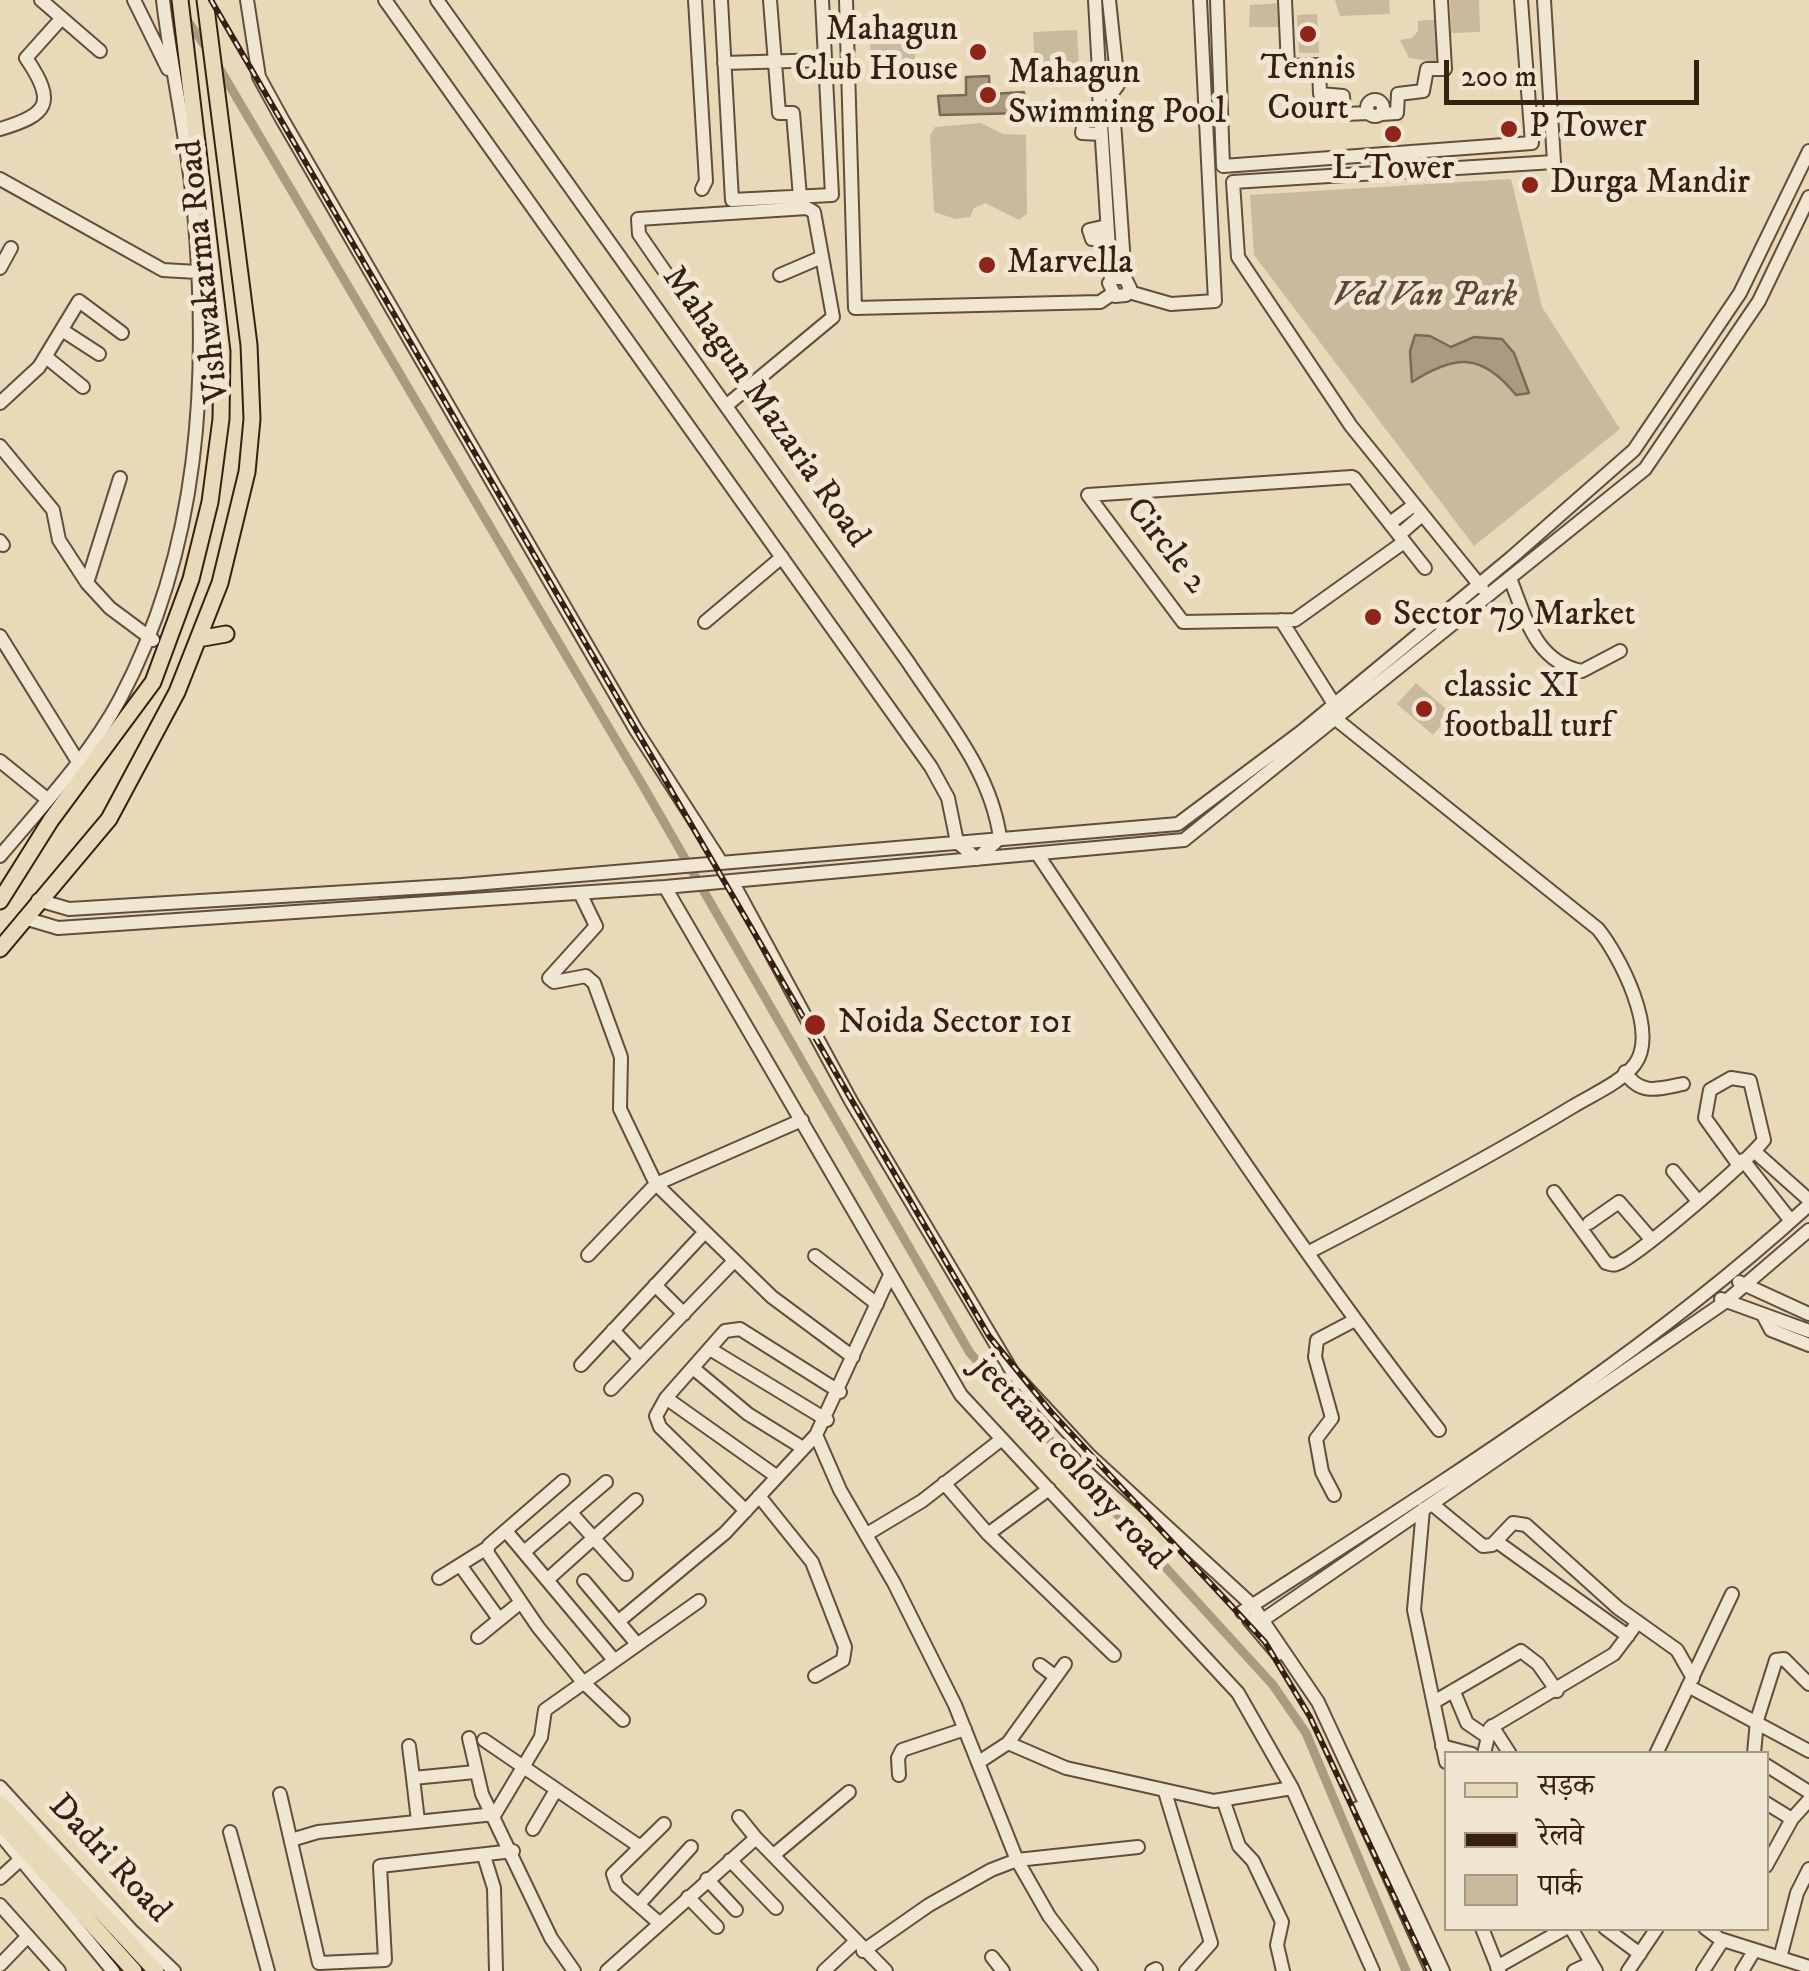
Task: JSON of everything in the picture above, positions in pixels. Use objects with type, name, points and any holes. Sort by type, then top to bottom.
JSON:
[{"type":"main road","name":"Vishwakarma Road","points":[[0,901],[82,768],[153,682],[191,579],[210,502],[221,419],[222,352],[205,272],[208,230],[180,0]]},
{"type":"main road","name":"Vishwakarma Road","points":[[0,949],[109,819],[177,692],[220,583],[247,472],[252,419],[239,268],[205,0]]},
{"type":"main road","points":[[208,230],[222,245],[231,240],[234,231]]},
{"type":"main road","points":[[205,272],[225,254],[232,256],[239,268]]},
{"type":"main road","points":[[198,639],[226,634]]},
{"type":"main road","points":[[0,1803],[156,1971]]},
{"type":"main road","points":[[0,1822],[134,1971]]},
{"type":"street","points":[[42,0],[100,51]]},
{"type":"street","points":[[134,0],[173,78],[190,84]]},
{"type":"street","points":[[2,848],[82,768],[119,701],[174,571],[192,483],[205,272],[163,0]]},
{"type":"street","points":[[246,0],[258,76],[266,91],[616,697],[719,862]]},
{"type":"street","points":[[384,0],[931,767],[948,798],[957,842],[977,859]]},
{"type":"street","name":"Mahagun Mazaria Road","points":[[437,0],[726,404],[980,772],[996,808],[1000,838]]},
{"type":"street","points":[[694,0],[705,162],[702,189]]},
{"type":"street","points":[[721,0],[732,200],[832,195],[822,0]]},
{"type":"street","points":[[770,0],[773,61],[779,85],[772,116],[793,113],[800,197]]},
{"type":"street","points":[[846,0],[855,308],[1100,302],[1119,286]]},
{"type":"street","points":[[1095,0],[1106,72],[1118,86],[1105,93]]},
{"type":"street","points":[[1108,0],[1106,72],[1094,84],[1105,93],[1119,286]]},
{"type":"street","points":[[1119,286],[1171,304],[1216,301],[1200,0]]},
{"type":"street","points":[[1217,0],[1224,166],[1532,143],[1522,0]]},
{"type":"street","points":[[1285,0],[1288,66],[1319,66],[1320,94],[1343,96],[1344,114],[1397,113],[1398,94],[1424,91],[1427,69],[1445,69],[1441,0]]},
{"type":"street","points":[[1490,598],[1351,426],[1238,257],[1233,182],[1554,162],[1544,0]]},
{"type":"street","points":[[0,129],[23,125],[40,113],[44,98],[41,79],[26,58],[61,19]]},
{"type":"street","points":[[724,62],[825,60]]},
{"type":"street","points":[[1105,93],[1100,119],[1108,232],[1119,286]]},
{"type":"street","points":[[38,900],[70,909],[658,867],[1178,824],[1480,585],[1644,438],[1740,293],[1809,150]]},
{"type":"street","points":[[0,180],[163,270],[205,272]]},
{"type":"street","points":[[24,918],[58,928],[580,893],[1184,840],[1511,581],[1658,454],[1759,301],[1809,197]]},
{"type":"street","points":[[726,404],[833,317],[814,212],[807,208],[638,219],[639,234],[745,388]]},
{"type":"street","points":[[0,268],[11,248]]},
{"type":"street","points":[[780,275],[822,256]]},
{"type":"street","points":[[0,403],[46,357],[79,301],[122,332]]},
{"type":"street","points":[[676,336],[699,321]]},
{"type":"street","points":[[62,330],[99,354]]},
{"type":"street","points":[[46,357],[82,387]]},
{"type":"street","points":[[0,446],[53,510],[60,540],[87,582],[110,608],[166,647]]},
{"type":"street","name":"Circle 2","points":[[1350,477],[1390,523],[1402,538],[1297,619],[1180,621],[1089,494],[1350,477]]},
{"type":"street","points":[[87,582],[120,478]]},
{"type":"street","points":[[1390,523],[1418,510]]},
{"type":"street","points":[[1418,510],[1402,538],[1425,568]]},
{"type":"street","points":[[705,622],[782,557]]},
{"type":"street","points":[[1511,581],[1533,636],[1551,657],[1582,671],[1620,651]]},
{"type":"street","points":[[1282,620],[1334,704]]},
{"type":"street","points":[[0,636],[82,768]]},
{"type":"street","points":[[1309,1252],[1514,1142],[1625,1072],[1640,1052],[1634,995],[1609,943],[1580,912],[1338,720]]},
{"type":"street","points":[[0,761],[48,800]]},
{"type":"street","points":[[977,859],[1000,838]]},
{"type":"street","points":[[1038,855],[1356,1320],[1439,1430]]},
{"type":"street","points":[[730,882],[860,1117],[1013,1374],[1090,1456],[1245,1605],[1311,1698],[1432,1971]]},
{"type":"street","name":"jeetram colony road","points":[[667,887],[960,1395],[1238,1692],[1292,1788],[1373,1971]]},
{"type":"street","points":[[580,893],[596,926],[549,978],[554,982],[586,976],[594,983],[621,1058],[620,1109],[656,1184],[733,1262],[853,1357]]},
{"type":"street","points":[[1625,1072],[1633,1084],[1650,1090],[1683,1084]]},
{"type":"street","points":[[1245,1605],[1467,1467],[1710,1294],[1809,1202],[1745,1158],[1706,1123],[1710,1090],[1714,1084],[1732,1078],[1744,1079],[1754,1086],[1766,1134],[1745,1158],[1697,1200],[1616,1264],[1606,1263],[1554,1192]]},
{"type":"street","points":[[588,1255],[656,1184],[802,1120]]},
{"type":"street","points":[[1745,1158],[1791,1222]]},
{"type":"street","points":[[1673,1171],[1697,1200]]},
{"type":"street","points":[[1589,1223],[1618,1202],[1650,1238]]},
{"type":"street","points":[[1258,1623],[1725,1302],[1809,1230]]},
{"type":"street","points":[[581,1365],[704,1232]]},
{"type":"street","points":[[815,1256],[877,1304]]},
{"type":"street","points":[[611,1389],[733,1262]]},
{"type":"street","points":[[619,1621],[688,1566],[746,1512],[816,1435],[840,1392],[890,1275]]},
{"type":"street","points":[[1730,1277],[1809,1314]]},
{"type":"street","points":[[655,1285],[684,1314]]},
{"type":"street","points":[[1710,1294],[1809,1332]]},
{"type":"street","points":[[1764,1317],[1771,1330],[1809,1345]]},
{"type":"street","points":[[1334,1495],[1322,1472],[1316,1438],[1332,1418],[1315,1358],[1317,1340],[1329,1330],[1356,1320]]},
{"type":"street","points":[[746,1512],[660,1427],[656,1416],[666,1398],[726,1331],[740,1329],[840,1392]]},
{"type":"street","points":[[613,1330],[640,1358]]},
{"type":"street","points":[[710,1349],[827,1420]]},
{"type":"street","points":[[693,1368],[748,1414],[803,1448]]},
{"type":"street","points":[[666,1398],[776,1476]]},
{"type":"street","points":[[816,1435],[840,1490],[867,1534],[966,1729],[1017,1860],[1050,1916],[1091,1971]]},
{"type":"street","points":[[867,1534],[1002,1439]]},
{"type":"street","points":[[439,1578],[487,1548],[563,1481]]},
{"type":"street","points":[[524,1552],[606,1482]]},
{"type":"street","points":[[944,1483],[988,1534],[1114,1655]]},
{"type":"street","points":[[988,1534],[1049,1489]]},
{"type":"street","points":[[759,1496],[812,1562],[846,1647],[843,1660],[815,1676]]},
{"type":"street","points":[[546,1580],[636,1500]]},
{"type":"street","points":[[1428,1507],[1477,1544],[1496,1541],[1514,1523],[1526,1524],[1682,1656],[1690,1682],[1809,1752]]},
{"type":"street","points":[[1428,1507],[1414,1610],[1444,1754]]},
{"type":"street","points":[[572,1514],[626,1574]]},
{"type":"street","points":[[506,1530],[614,1660]]},
{"type":"street","points":[[1496,1541],[1628,1636]]},
{"type":"street","points":[[487,1548],[520,1602],[582,1681],[623,1720]]},
{"type":"street","points":[[460,1565],[499,1619]]},
{"type":"street","points":[[584,1581],[638,1644]]},
{"type":"street","points":[[1657,1751],[1732,1594]]},
{"type":"street","points":[[495,1814],[544,1732],[545,1710],[699,1601]]},
{"type":"street","points":[[478,1638],[520,1602]]},
{"type":"street","points":[[1485,1751],[1489,1731],[1614,1654],[1638,1622]]},
{"type":"street","points":[[1258,1623],[1318,1702],[1443,1971]]},
{"type":"street","points":[[1434,1702],[1520,1651],[1538,1664],[1556,1692]]},
{"type":"street","points":[[1754,1751],[1757,1720],[1776,1660],[1784,1660],[1809,1684]]},
{"type":"street","points":[[979,1762],[1008,1743],[1065,1664]]},
{"type":"street","points":[[1040,1665],[1056,1677]]},
{"type":"street","points":[[1454,1692],[1467,1723],[1489,1731],[1507,1751]]},
{"type":"street","points":[[899,1776],[898,1758],[902,1750],[966,1729]]},
{"type":"street","points":[[574,1971],[533,1904],[475,1772],[476,1739],[524,1766],[639,1846]]},
{"type":"street","points":[[1008,1743],[1066,1768],[1224,1802],[1292,1788]]},
{"type":"street","points":[[409,1746],[418,1821]]},
{"type":"street","points":[[1442,1746],[1461,1751]]},
{"type":"street","points":[[1769,1767],[1809,1796],[1769,1861]]},
{"type":"street","points":[[413,1778],[475,1772]]},
{"type":"street","name":"Dadri Road","points":[[0,1787],[130,1930],[174,1971]]},
{"type":"street","points":[[533,1829],[556,1790]]},
{"type":"street","points":[[776,1853],[849,1792]]},
{"type":"street","points":[[1165,1792],[1211,1943],[1186,1971]]},
{"type":"street","points":[[280,1794],[319,1963],[385,1960],[380,1866],[513,1852]]},
{"type":"street","points":[[1224,1802],[1238,1846],[1254,1861],[1282,1922],[1277,1946],[1283,1971]]},
{"type":"street","points":[[1769,1805],[1792,1820]]},
{"type":"street","points":[[291,1840],[318,1832],[495,1814]]},
{"type":"street","points":[[739,1817],[859,1948],[886,1971]]},
{"type":"street","points":[[658,1922],[617,1886],[613,1874],[664,1824]]},
{"type":"street","points":[[230,1832],[268,1971]]},
{"type":"street","name":"Dadri Road","points":[[0,1834],[110,1970]]},
{"type":"street","points":[[607,1971],[756,1838]]},
{"type":"street","points":[[638,1904],[691,1847]]},
{"type":"street","points":[[824,1971],[962,1884],[1017,1860],[1138,1847]]},
{"type":"street","points":[[484,1856],[494,1888],[496,1971]]},
{"type":"street","points":[[0,1878],[21,1859]]},
{"type":"street","points":[[730,1860],[776,1908]]},
{"type":"street","points":[[1785,1963],[1796,1893],[1809,1869]]},
{"type":"street","points":[[708,1879],[736,1910]]},
{"type":"street","points":[[688,1897],[717,1927]]},
{"type":"street","points":[[0,1906],[59,1971]]},
{"type":"street","points":[[1483,1931],[1498,1969],[1563,1931]]},
{"type":"street","points":[[1570,1931],[1593,1967],[1574,1971]]},
{"type":"street","points":[[1608,1931],[1640,1954]]},
{"type":"street","points":[[1628,1971],[1655,1931]]},
{"type":"street","points":[[1710,1931],[1785,1963],[1809,1967]]},
{"type":"street","points":[[1703,1971],[1739,1931]]},
{"type":"street","points":[[0,1966],[28,1936]]},
{"type":"street","points":[[1742,1971],[1754,1951]]},
{"type":"street","points":[[992,1958],[1003,1971]]},
{"type":"green space","points":[[1335,0],[1389,0],[1390,14],[1340,16]]},
{"type":"green space","points":[[1450,0],[1479,0],[1480,32],[1451,33]]},
{"type":"green space","points":[[1281,3],[1280,27],[1249,27],[1250,5]]},
{"type":"green space","name":"Tennis Court","points":[[1317,14],[1319,53],[1299,53],[1297,15]]},
{"type":"green space","points":[[1443,19],[1445,63],[1409,58],[1400,40],[1412,38],[1418,31],[1418,21]]},
{"type":"green space","points":[[1077,30],[1079,66],[1035,67],[1033,32]]},
{"type":"green space","points":[[914,41],[916,72],[872,74],[870,43]]},
{"type":"green space","points":[[981,123],[1003,134],[1026,135],[1027,214],[1019,220],[985,203],[974,208],[970,217],[956,219],[934,212],[930,136],[935,127]]},
{"type":"green space","name":"Ved Van Park","points":[[1511,179],[1542,307],[1620,429],[1474,546],[1254,255],[1250,195]]},
{"type":"green space","name":"classic XI football turf","points":[[1416,683],[1451,713],[1433,735],[1397,704]]},
{"type":"shaded area","name":"Mahagun Swimming Pool","points":[[989,76],[990,94],[1024,92],[1025,113],[940,115],[938,96],[966,95],[966,77]]},
{"type":"shaded area","points":[[1415,335],[1430,336],[1451,347],[1474,337],[1502,339],[1514,353],[1529,393],[1516,395],[1492,371],[1468,362],[1442,366],[1412,382],[1410,351]]},
{"type":"waterway","points":[[187,20],[210,53]]},
{"type":"waterway","points":[[218,66],[642,784],[970,1353],[1273,1685],[1306,1733],[1406,1971]]},
{"type":"railway","points":[[211,0],[989,1336],[1051,1412],[1265,1642],[1310,1717],[1429,1971]]},
{"type":"place","name":"Tennis Court","points":[[1308,34]]},
{"type":"place","name":"Mahagun Club House","points":[[978,52]]},
{"type":"place","name":"Mahagun Swimming Pool","points":[[988,95]]},
{"type":"place","name":"P Tower","points":[[1509,129]]},
{"type":"place","name":"L Tower","points":[[1393,134]]},
{"type":"place","name":"Durga Mandir","points":[[1530,185]]},
{"type":"place","name":"Marvella","points":[[987,265]]},
{"type":"place","name":"Sector 79 Market","points":[[1373,617]]},
{"type":"place","name":"classic XI football turf","points":[[1424,709]]},
{"type":"place","name":"Noida Sector 101","points":[[815,1025]]}]
